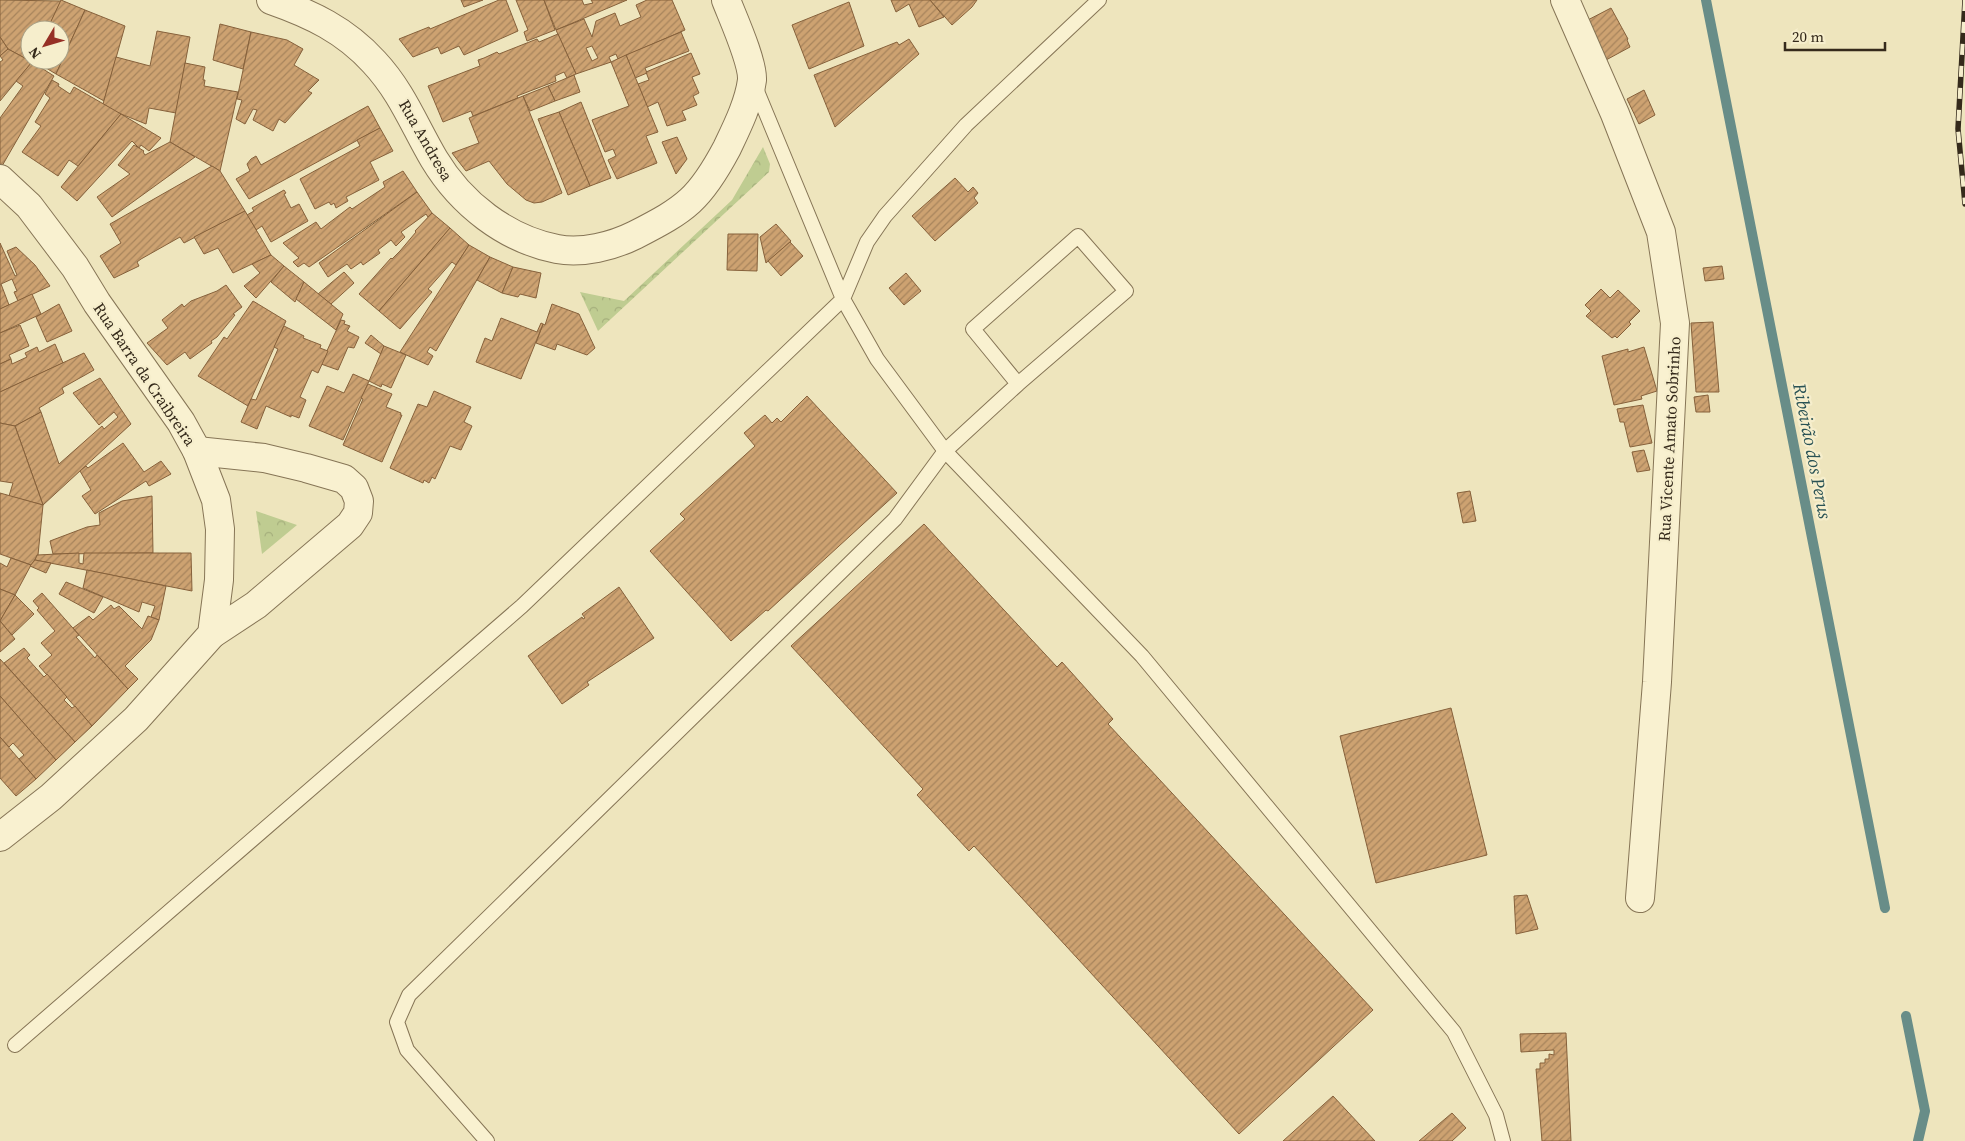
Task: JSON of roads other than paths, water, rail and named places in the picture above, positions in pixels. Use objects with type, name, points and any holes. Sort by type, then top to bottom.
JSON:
[{"type":"street","name":"Rua Andresa","points":[[271,0],[300,10],[344,33],[374,61],[394,86],[434,159],[456,191],[477,210],[504,229],[530,241],[558,250],[583,250],[618,243],[680,211],[696,197],[708,181],[735,130],[752,79],[748,59],[726,0]]},
{"type":"street","name":"Rua Vicente Amato Sobrinho","points":[[1565,0],[1615,114],[1661,232],[1675,323],[1657,682],[1640,898]]},
{"type":"street","name":"Rua Barra da Craibreira","points":[[0,179],[28,206],[75,268],[97,303],[180,422],[197,451],[216,500],[220,529],[219,580],[212,634]]},
{"type":"street","points":[[0,837],[50,797],[136,719],[212,634],[256,605],[350,525],[358,513],[359,500],[354,488],[344,479],[264,458],[197,451]]},
{"type":"lane","points":[[15,1045],[522,606],[844,298],[867,242],[885,216],[966,124],[1099,0]]},
{"type":"lane","points":[[752,79],[774,127],[844,298],[877,359],[945,451],[1142,656],[1454,1032],[1496,1114],[1503,1141]]},
{"type":"lane","points":[[487,1141],[407,1050],[397,1022],[409,995],[895,519],[945,451],[1018,384],[1126,291],[1078,236],[972,330],[1018,384]]},
{"type":"waterway","name":"Ribeirão dos Perus","points":[[1706,0],[1885,908]]},
{"type":"waterway","name":"Ribeirão dos Perus","points":[[1906,1016],[1925,1111],[1918,1141]]},
{"type":"railway","points":[[1965,0],[1958,129],[1965,204]]}]
